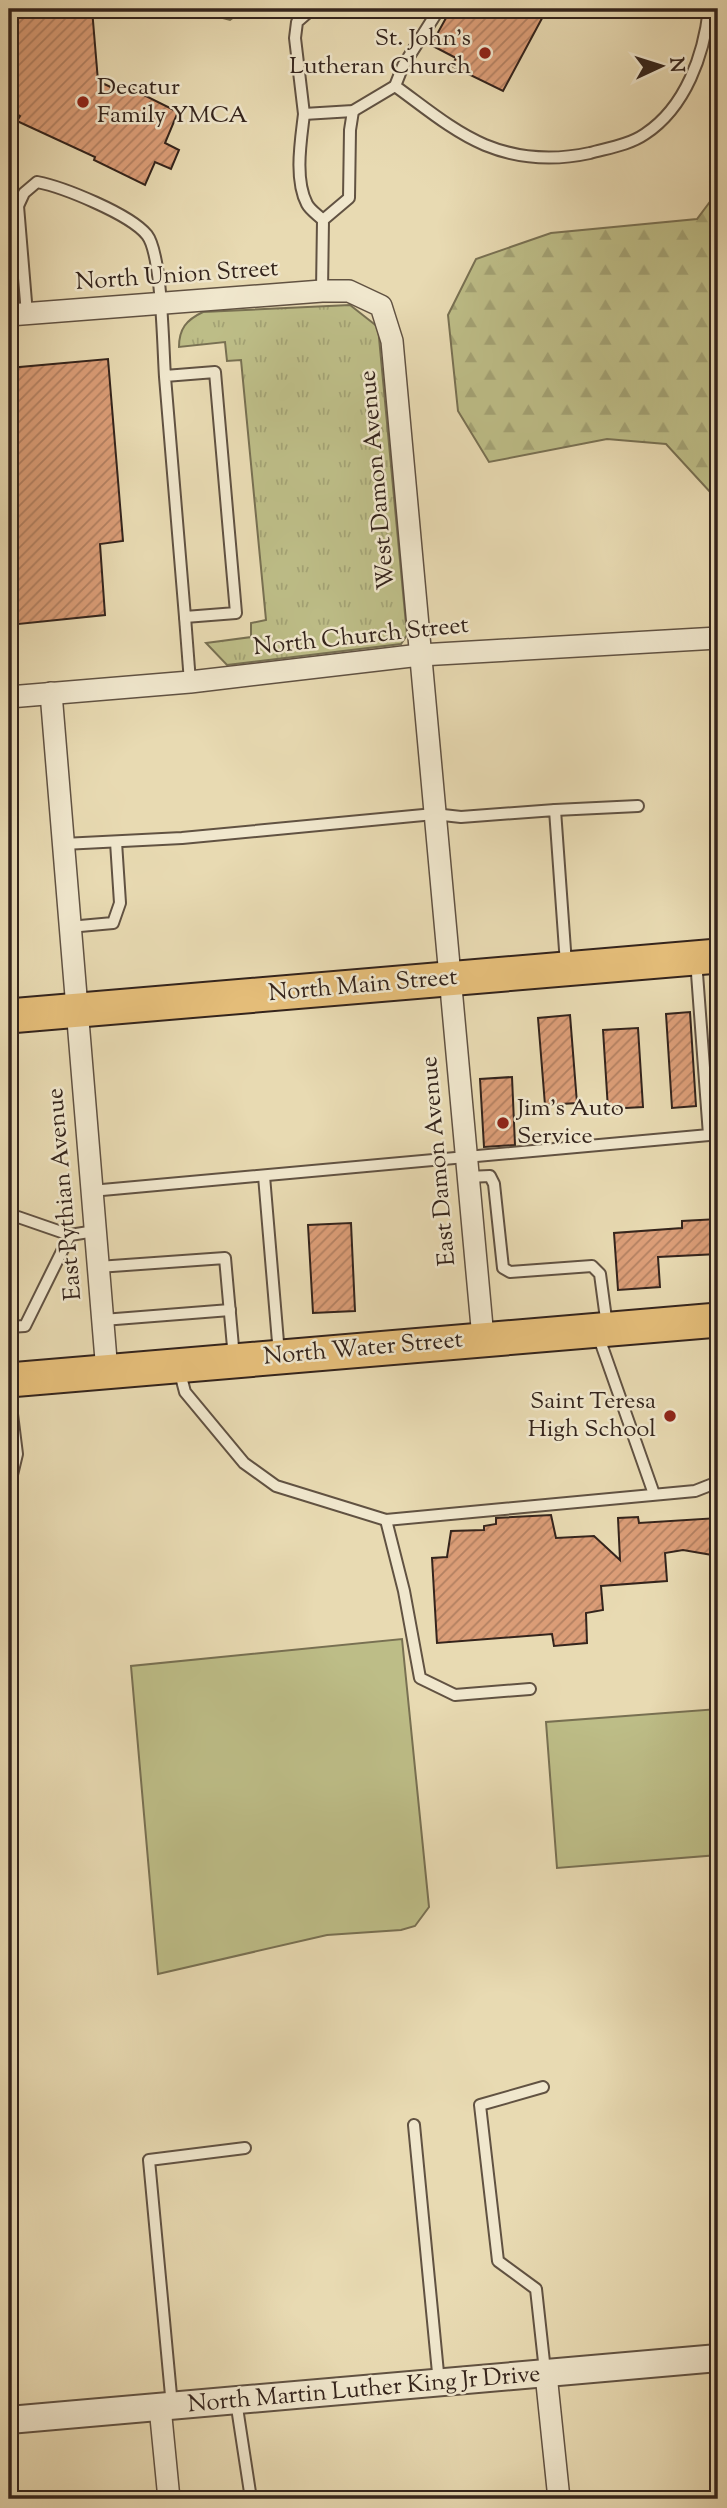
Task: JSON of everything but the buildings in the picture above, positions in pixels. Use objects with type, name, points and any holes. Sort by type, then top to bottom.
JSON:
[{"type":"main road","name":"North Main Street","points":[[9,1016],[707,957]]},
{"type":"main road","name":"North Water Street","points":[[9,1380],[718,1320]]},
{"type":"street","name":"North Union Street","points":[[18,314],[160,305],[322,290],[349,292]]},
{"type":"street","name":"West Damon Avenue","points":[[349,292],[380,306],[392,341],[448,979]]},
{"type":"street","name":"North Church Street","points":[[9,696],[190,682],[420,655],[718,638]]},
{"type":"street","name":"East Pythian Avenue","points":[[51,693],[107,1373]]},
{"type":"street","name":"East Damon Avenue","points":[[448,979],[483,1338]]},
{"type":"street","name":"North Martin Luther King Jr Drive","points":[[9,2420],[718,2358]]},
{"type":"street","points":[[546,2374],[559,2499]]},
{"type":"street","points":[[166,2407],[169,2499]]},
{"type":"lane","points":[[313,9],[297,22],[295,38],[304,114],[300,150],[303,185],[307,205],[323,220],[322,290]]},
{"type":"lane","points":[[304,114],[354,111],[395,86],[403,66],[439,9]]},
{"type":"lane","points":[[395,86],[455,128],[483,144],[508,153],[547,160],[616,147],[646,134],[668,112],[687,86],[705,44],[709,9]]},
{"type":"lane","points":[[323,220],[349,198],[350,130],[354,111]]},
{"type":"lane","points":[[18,314],[13,204],[37,182],[53,185],[107,208],[146,234],[154,250],[160,305],[190,682]]},
{"type":"lane","points":[[165,376],[215,372],[236,613],[185,617]]},
{"type":"lane","points":[[63,844],[116,842],[434,814],[461,817],[638,806]]},
{"type":"lane","points":[[555,810],[566,969]]},
{"type":"lane","points":[[69,928],[113,923],[120,903],[116,842]]},
{"type":"lane","points":[[91,1191],[264,1176],[466,1167],[709,1135],[707,957]]},
{"type":"lane","points":[[466,1167],[490,1176],[494,1184],[503,1268],[510,1272],[592,1266],[600,1273],[602,1329],[654,1494]]},
{"type":"lane","points":[[264,1176],[279,1357]]},
{"type":"lane","points":[[9,1218],[18,1217],[70,1235],[95,1231]]},
{"type":"lane","points":[[9,1327],[25,1326],[70,1235]]},
{"type":"lane","points":[[98,1267],[225,1258],[234,1361]]},
{"type":"lane","points":[[103,1320],[230,1310]]},
{"type":"lane","points":[[179,1366],[185,1392],[244,1462],[276,1486],[386,1520],[695,1491],[718,1482]]},
{"type":"lane","points":[[9,1390],[17,1454],[9,1487]]},
{"type":"lane","points":[[386,1520],[404,1591],[420,1678],[455,1695],[530,1689]]},
{"type":"lane","points":[[543,2087],[480,2105],[498,2261],[536,2289],[546,2374]]},
{"type":"lane","points":[[414,2125],[439,2383]]},
{"type":"lane","points":[[166,2407],[149,2160],[245,2148]]},
{"type":"lane","points":[[236,2401],[251,2499]]},
{"type":"green space","points":[[189,9],[245,9],[230,20]]},
{"type":"green space","points":[[718,191],[718,493],[711,493],[666,444],[607,439],[489,462],[458,411],[448,315],[476,259],[551,233],[697,219]]},
{"type":"green space","points":[[350,305],[378,327],[407,635],[401,644],[227,665],[206,643],[251,637],[251,623],[266,620],[241,360],[227,361],[225,342],[179,347],[180,335],[192,318],[203,312]]},
{"type":"green space","points":[[402,1639],[429,1907],[415,1926],[401,1930],[327,1935],[158,1974],[131,1666]]},
{"type":"green space","points":[[718,1709],[718,1855],[557,1868],[546,1722]]},
{"type":"place","name":"St. John's Lutheran Church","points":[[485,53]]},
{"type":"place","name":"Decatur Family YMCA","points":[[83,102]]},
{"type":"place","name":"Jim's Auto Service","points":[[503,1123]]},
{"type":"place","name":"Saint Teresa High School","points":[[670,1416]]}]
